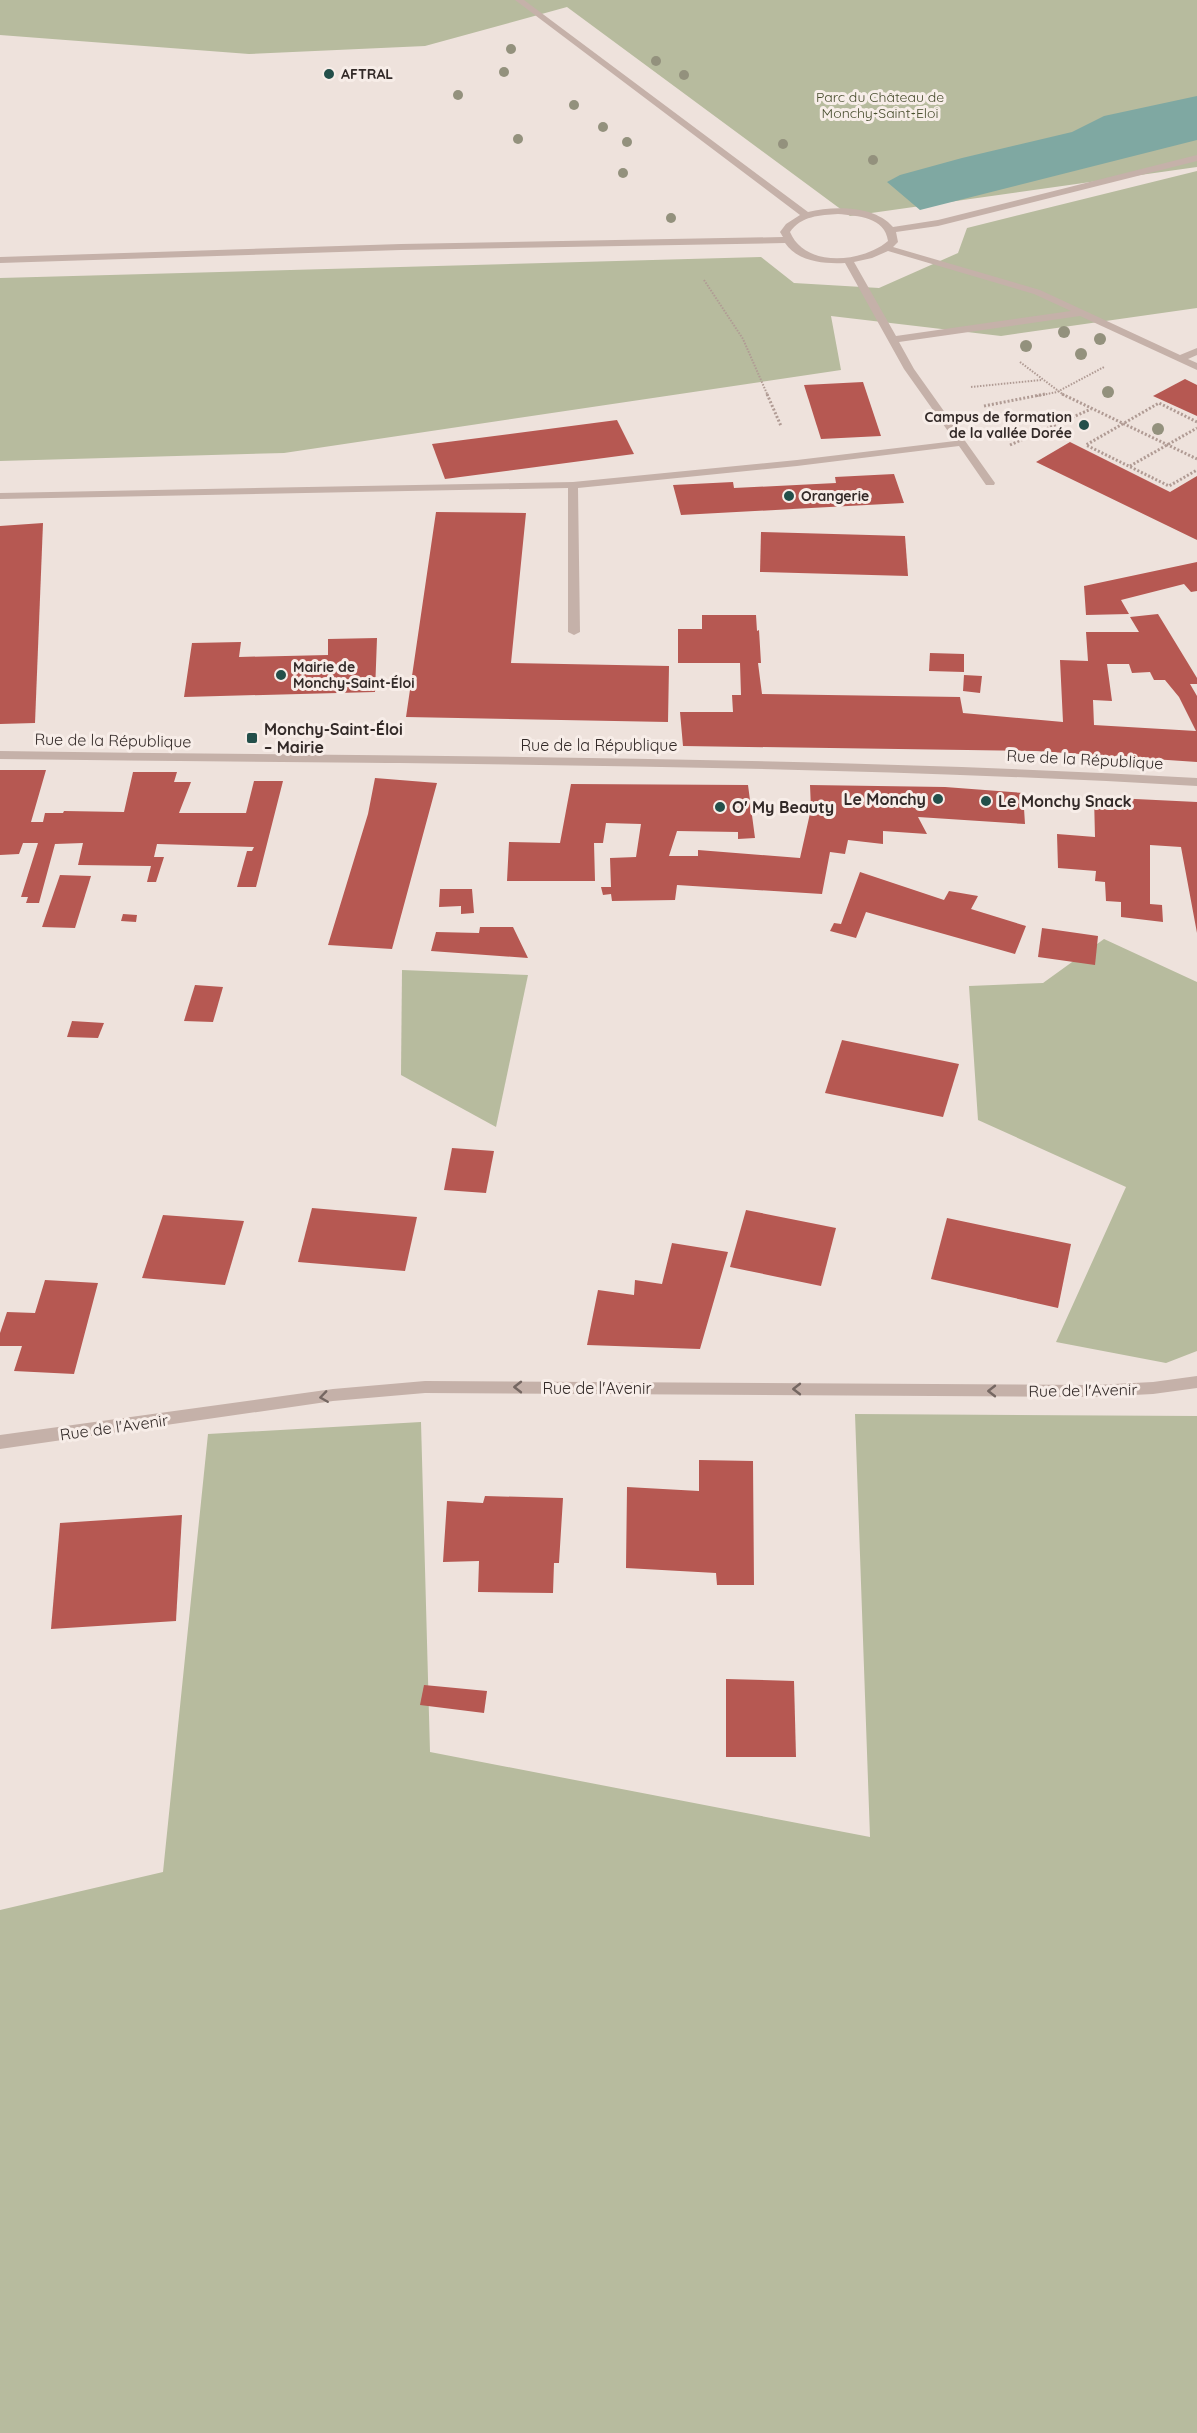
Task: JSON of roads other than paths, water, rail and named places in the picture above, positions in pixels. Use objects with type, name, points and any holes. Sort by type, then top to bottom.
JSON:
[{"type":"street","points":[[519,0],[806,215]]},
{"type":"street","points":[[891,230],[938,223],[1197,158]]},
{"type":"street","points":[[0,260],[389,247],[786,240],[794,249],[809,256],[849,261],[866,259],[888,248],[893,242],[891,230],[883,223],[855,213],[837,211],[806,215],[788,226],[786,240]]},
{"type":"street","points":[[888,248],[1017,285],[1197,367]]},
{"type":"street","points":[[849,261],[892,340],[925,392],[990,483]]},
{"type":"street","points":[[892,340],[1080,313]]},
{"type":"street","points":[[1180,359],[1197,351]]},
{"type":"street","points":[[0,496],[573,485],[797,463],[961,443]]},
{"type":"street","points":[[573,485],[574,632]]},
{"type":"street","name":"Rue de la République","points":[[0,755],[754,763],[1052,772],[1197,782]]},
{"type":"street","name":"Rue de l'Avenir","points":[[0,1442],[333,1395],[425,1387],[1094,1391],[1153,1389],[1197,1382]]},
{"type":"water","points":[[1197,96],[1197,140],[920,210],[887,182],[900,175],[962,158],[1072,132],[1104,116]]},
{"type":"place","name":"AFTRAL","points":[[329,74]]},
{"type":"place","name":"Campus de formation de la vallée Dorée","points":[[1084,425]]},
{"type":"place","name":"Orangerie","points":[[789,496]]},
{"type":"place","name":"Mairie de Monchy-Saint-Éloi","points":[[281,675]]},
{"type":"place","name":"Monchy-Saint-Éloi – Mairie","points":[[252,738]]},
{"type":"place","name":"Le Monchy","points":[[938,799]]},
{"type":"place","name":"Le Monchy Snack","points":[[986,801]]},
{"type":"place","name":"O' My Beauty","points":[[720,807]]},
{"type":"park label","name":"Parc du Château de Monchy-Saint-Eloi","points":[[880,106]]}]
